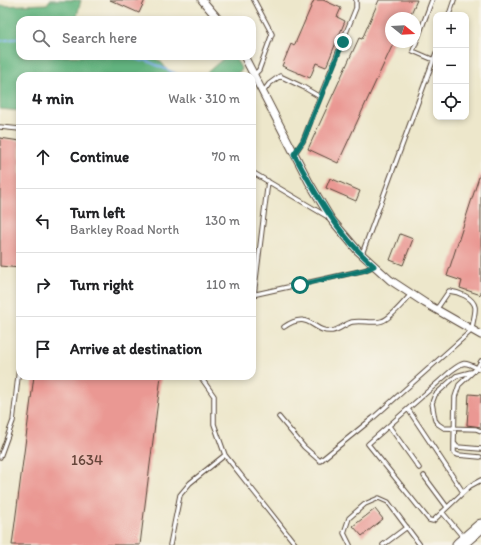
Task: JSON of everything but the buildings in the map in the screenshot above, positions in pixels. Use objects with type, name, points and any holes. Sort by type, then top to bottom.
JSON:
[{"type":"highway","points":[[462,542],[481,526]]},
{"type":"street","points":[[202,0],[216,16]]},
{"type":"street","points":[[246,60],[252,72]]},
{"type":"street","points":[[256,79],[294,154],[331,219],[361,255],[390,280],[436,310],[481,335]]},
{"type":"lane","points":[[254,0],[272,34],[259,70],[256,73]]},
{"type":"lane","points":[[294,154],[303,141],[356,8],[356,0]]},
{"type":"lane","points":[[432,0],[413,51],[433,60]]},
{"type":"lane","points":[[450,12],[454,0]]},
{"type":"lane","points":[[361,255],[433,63]]},
{"type":"lane","points":[[263,92],[269,84],[280,76],[320,97]]},
{"type":"lane","points":[[0,127],[16,129]]},
{"type":"lane","points":[[256,174],[331,219]]},
{"type":"lane","points":[[256,272],[268,181]]},
{"type":"lane","points":[[256,294],[365,270],[374,266]]},
{"type":"lane","points":[[278,417],[304,447],[320,461],[373,418],[472,330],[475,308],[472,301],[459,292],[449,291],[436,310]]},
{"type":"lane","points":[[284,327],[293,321],[303,320],[332,331],[352,322],[382,322],[400,307],[411,294]]},
{"type":"lane","points":[[479,369],[481,361]]},
{"type":"lane","points":[[479,369],[467,363],[461,364],[368,444],[428,520],[433,521],[470,486],[481,480]]},
{"type":"lane","points":[[479,369],[456,376],[433,399],[432,403],[435,420],[444,428],[476,429],[481,431]]},
{"type":"lane","points":[[472,372],[459,385],[455,397],[454,453],[458,455],[480,457]]},
{"type":"lane","points":[[0,457],[12,421],[17,380]]},
{"type":"lane","points":[[203,380],[214,396],[214,424],[225,455],[296,545]]},
{"type":"lane","points":[[408,409],[464,492]]},
{"type":"lane","points":[[389,426],[419,468]]},
{"type":"lane","points":[[454,443],[458,447],[481,449]]},
{"type":"lane","points":[[170,545],[180,495],[190,483],[225,455]]},
{"type":"lane","points":[[424,476],[447,507]]},
{"type":"lane","points":[[350,545],[344,533],[349,518],[365,504],[379,498],[388,502],[420,545]]},
{"type":"lane","points":[[442,512],[462,542]]},
{"type":"lane","points":[[383,545],[407,526]]},
{"type":"green space","points":[[50,0],[81,0],[77,16],[16,16],[16,60],[158,60],[169,72],[16,72],[16,111],[0,109],[0,6],[47,4]]},
{"type":"green space","points":[[221,60],[236,60],[242,70],[239,72],[208,72]]},
{"type":"waterway","points":[[0,41],[16,39]]},
{"type":"waterway","points":[[139,60],[145,60]]},
{"type":"waterway","points":[[145,60],[172,72]]},
{"type":"route","points":[[300,285],[365,270],[374,266],[358,252],[331,219],[294,154],[303,141],[343,42]]}]
